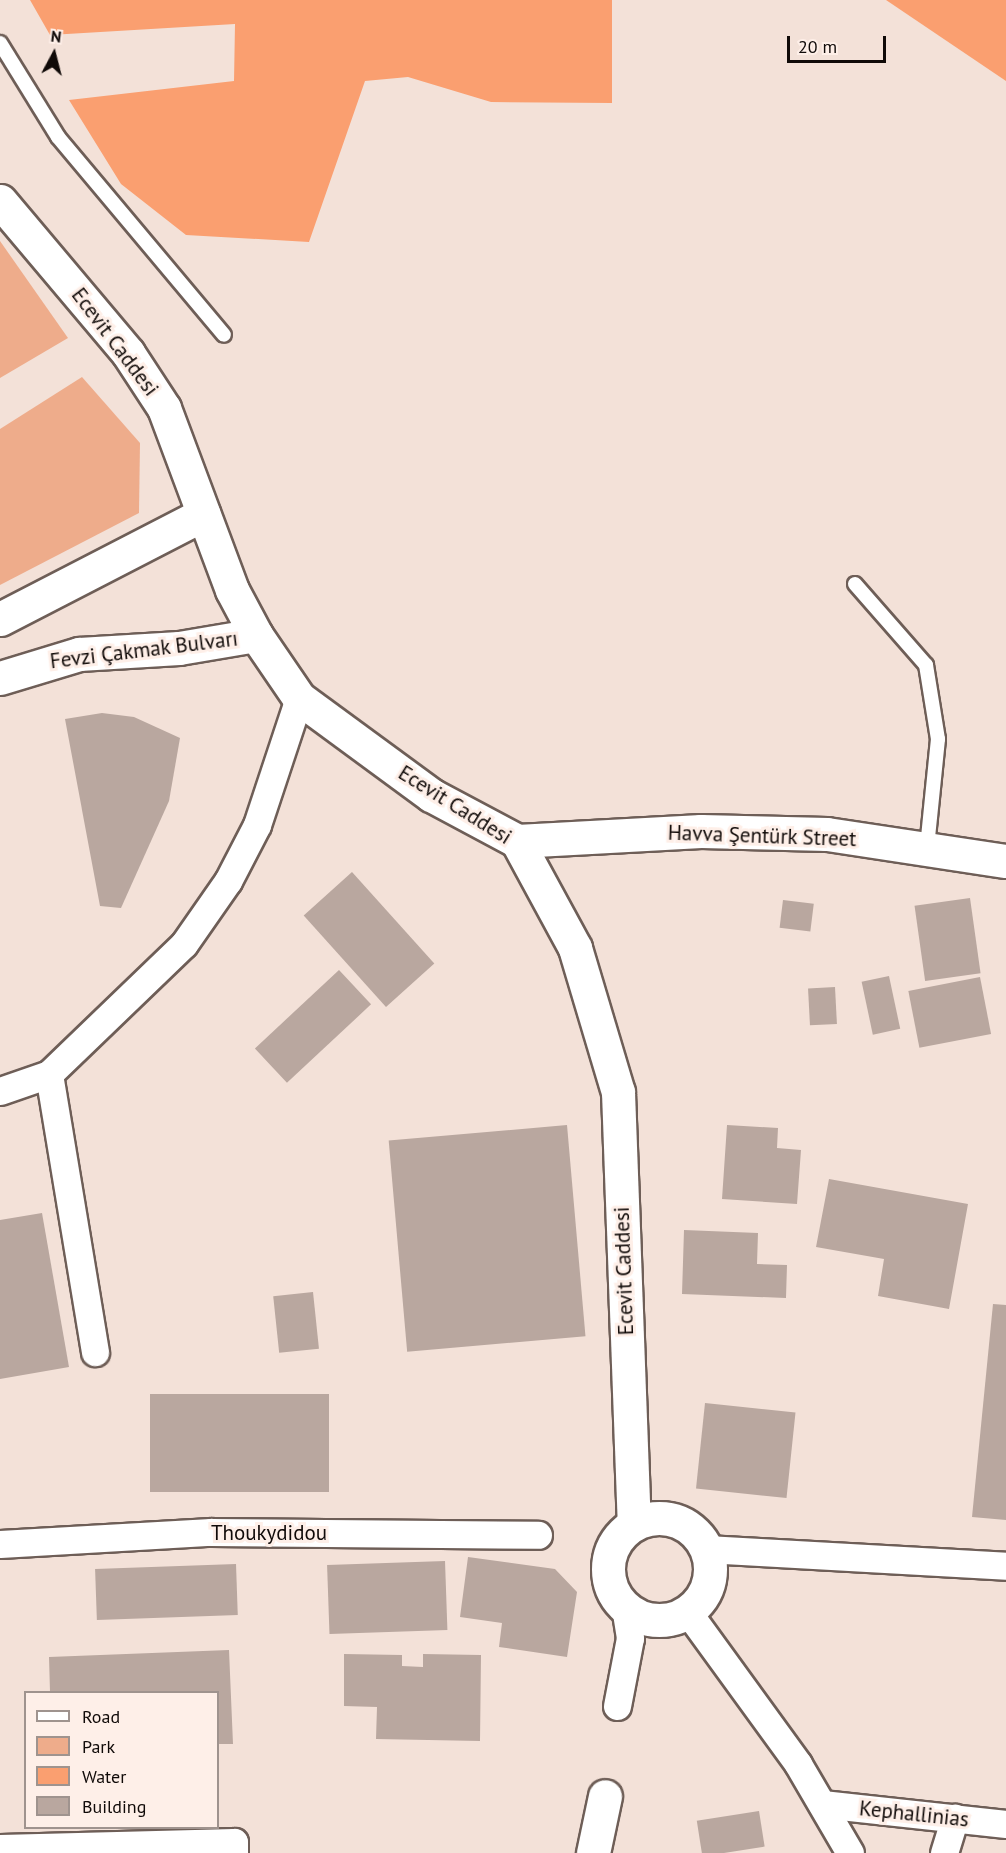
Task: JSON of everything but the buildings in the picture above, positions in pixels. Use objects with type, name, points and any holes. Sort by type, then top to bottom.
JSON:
[{"type":"street","name":"Ecevit Caddesi","points":[[0,201],[128,353],[164,408],[232,590],[256,636],[299,698],[431,795],[517,841],[575,948],[618,1092],[634,1524]]},
{"type":"street","points":[[0,619],[203,514]]},
{"type":"street","name":"Fevzi Çakmak Bulvarı","points":[[0,678],[79,654],[179,648],[256,636]]},
{"type":"street","points":[[0,1090],[49,1074],[184,944],[228,881],[257,825],[299,698]]},
{"type":"street","name":"Havva Şentürk Street","points":[[517,841],[701,831],[828,834],[1006,861]]},
{"type":"street","points":[[49,1074],[95,1352]]},
{"type":"street","points":[[650,1519],[684,1524],[706,1549],[708,1584],[700,1600],[687,1611],[656,1620],[625,1608],[615,1596],[608,1564],[621,1534],[634,1524],[650,1519]]},
{"type":"street","name":"Thoukydidou","points":[[0,1544],[211,1532],[538,1535]]},
{"type":"street","points":[[706,1549],[1006,1566]]},
{"type":"street","points":[[616,1706],[630,1638],[625,1608]]},
{"type":"street","points":[[687,1611],[798,1764],[850,1853]]},
{"type":"street","points":[[593,1853],[604,1796]]},
{"type":"street","name":"Kephallinias","points":[[822,1804],[1006,1824]]},
{"type":"street","points":[[944,1853],[955,1818]]},
{"type":"street","points":[[0,1848],[234,1848]]},
{"type":"lane","points":[[0,43],[58,137],[224,335]]},
{"type":"lane","points":[[855,584],[926,664],[938,739],[927,848]]},
{"type":"green space","points":[[0,241],[68,338],[0,378]]},
{"type":"green space","points":[[82,377],[140,443],[139,513],[0,585],[0,429]]},
{"type":"water","points":[[30,0],[612,0],[612,103],[491,102],[408,77],[365,81],[309,242],[186,235],[121,184],[69,100],[234,81],[235,24],[50,35]]},
{"type":"water","points":[[886,0],[1006,0],[1006,81]]}]
